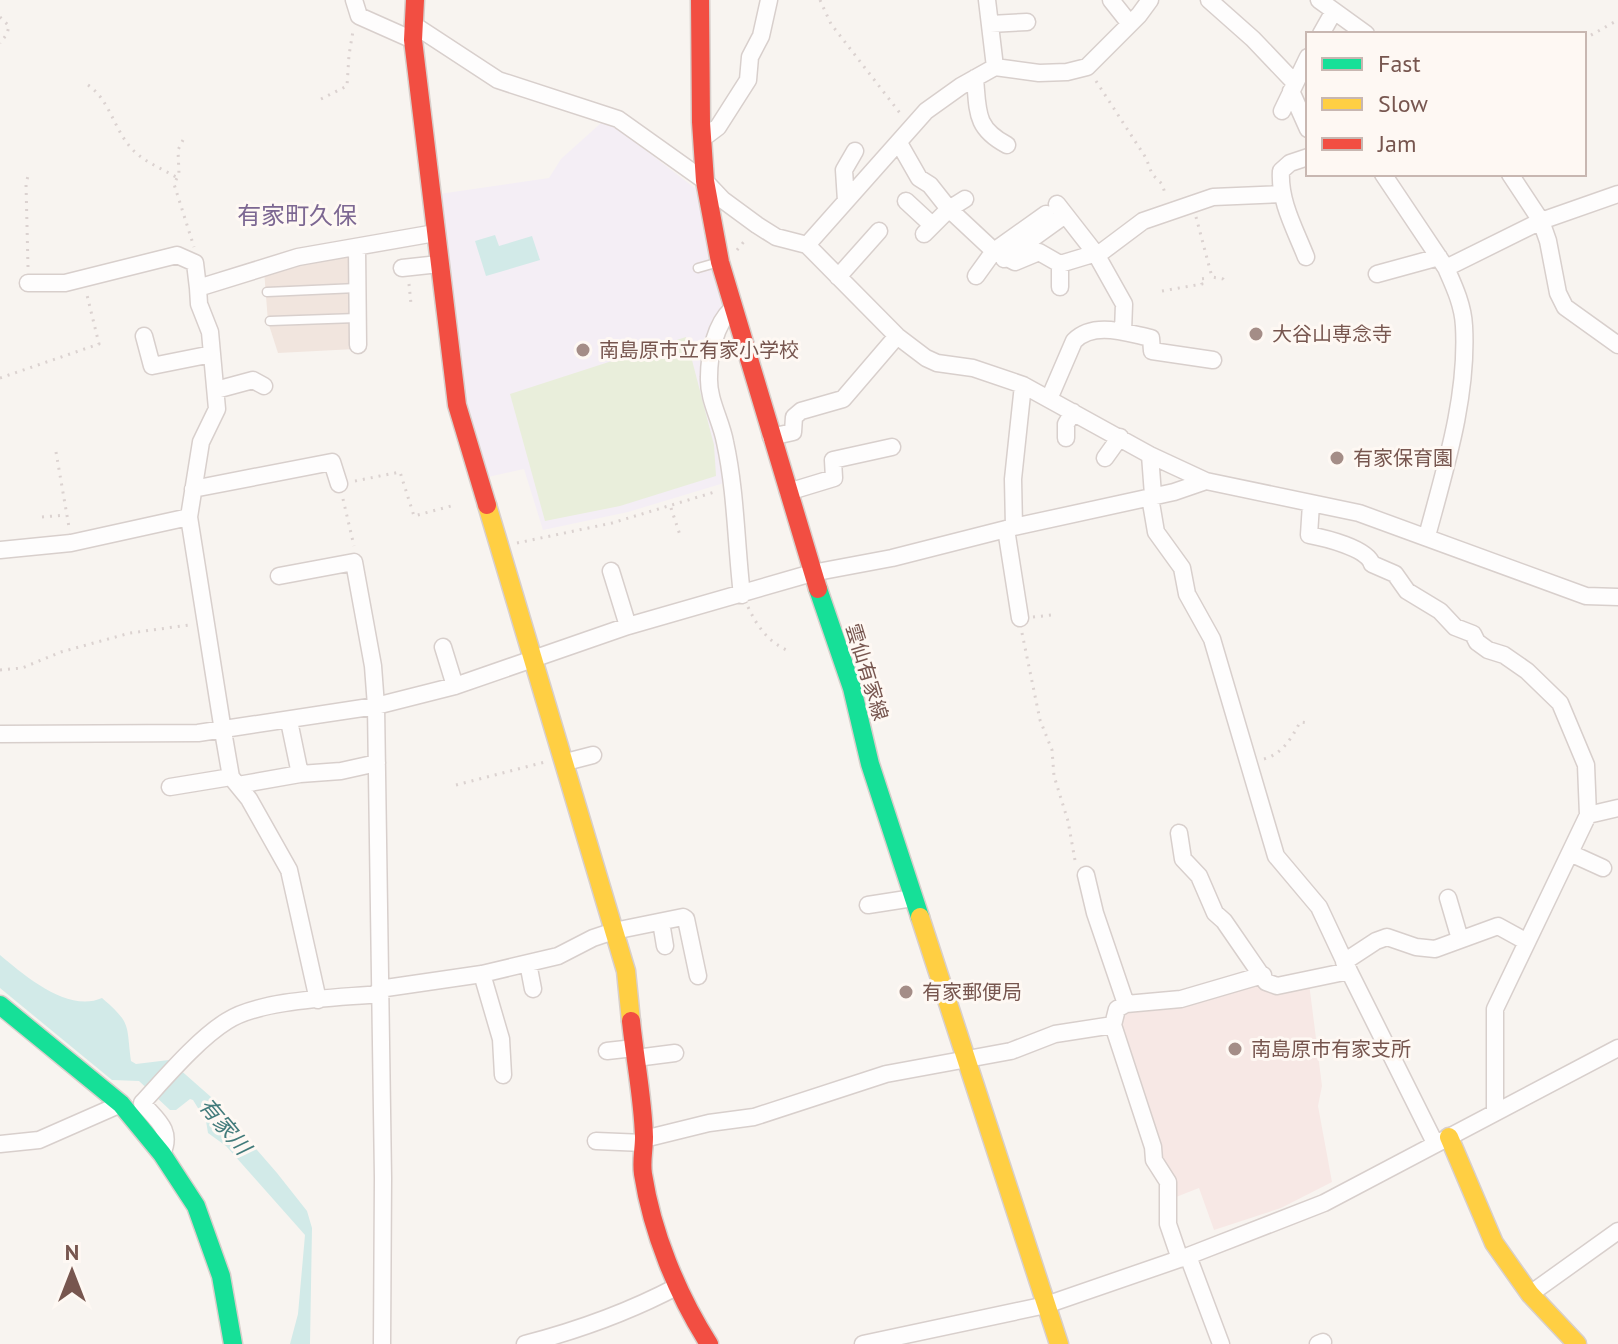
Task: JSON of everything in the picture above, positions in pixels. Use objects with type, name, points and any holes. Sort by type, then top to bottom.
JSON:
[{"type":"street","points":[[415,0],[414,33],[457,405],[626,971],[644,1141],[642,1166],[646,1191],[678,1286],[709,1344]]},
{"type":"street","name":"雲仙有家線","points":[[700,0],[705,181],[732,309],[812,573],[852,688],[870,764],[1059,1344]]},
{"type":"street","points":[[702,139],[718,127],[748,80],[748,62],[761,36],[769,0]]},
{"type":"street","points":[[987,0],[995,67]]},
{"type":"street","points":[[1111,0],[1130,24]]},
{"type":"street","points":[[807,245],[933,105],[995,67],[1053,73],[1087,67],[1150,0]]},
{"type":"street","points":[[1209,0],[1253,39],[1292,86],[1306,124]]},
{"type":"street","points":[[1319,0],[1363,32]]},
{"type":"street","points":[[357,8],[414,33],[498,80],[618,119],[705,181],[723,200],[757,225],[776,237],[807,245],[897,336],[937,363],[973,368],[1023,385],[1150,455],[1206,481],[1359,513],[1586,596],[1618,597]]},
{"type":"street","points":[[1322,32],[1334,11]]},
{"type":"street","points":[[990,24],[1027,22]]},
{"type":"street","points":[[1282,111],[1306,61]]},
{"type":"street","points":[[975,78],[983,126],[991,136],[1007,145]]},
{"type":"street","points":[[899,143],[919,178],[930,185],[949,209],[999,255],[1015,262],[1039,252],[1060,264],[1096,254],[1143,221],[1221,195],[1282,194]]},
{"type":"street","points":[[846,201],[844,170],[855,151]]},
{"type":"street","points":[[1306,158],[1290,163],[1281,171],[1282,194],[1306,257]]},
{"type":"street","points":[[1384,176],[1442,262],[1459,299],[1464,326],[1462,391],[1427,536]]},
{"type":"street","points":[[1511,176],[1541,221],[1558,293],[1565,307],[1618,345]]},
{"type":"street","points":[[930,185],[908,204],[928,230],[949,209],[965,199]]},
{"type":"street","points":[[1377,274],[1442,262],[1541,221],[1618,194]]},
{"type":"street","points":[[976,276],[1056,211],[1096,254],[1124,304],[1123,332]]},
{"type":"street","points":[[838,277],[879,231]]},
{"type":"street","points":[[198,288],[298,257],[435,233]]},
{"type":"street","points":[[357,248],[358,345]]},
{"type":"street","points":[[28,283],[65,283],[177,255],[195,263],[199,304],[210,332],[217,409],[201,442],[189,517],[204,621],[235,781],[270,834],[289,870],[318,1000]]},
{"type":"street","points":[[405,268],[439,264]]},
{"type":"street","points":[[1060,264],[1060,287]]},
{"type":"street","points":[[732,309],[724,316],[716,334],[708,374],[712,400],[725,442],[742,595]]},
{"type":"street","points":[[1049,399],[1074,341],[1081,335],[1103,328],[1151,338],[1152,351],[1213,360]]},
{"type":"street","points":[[144,336],[152,366],[212,354]]},
{"type":"street","points":[[771,437],[793,432],[794,417],[801,411],[843,399],[897,336]]},
{"type":"street","points":[[216,390],[253,380],[264,386]]},
{"type":"street","points":[[1020,618],[1010,528],[1023,385]]},
{"type":"street","points":[[1066,438],[1066,424],[1073,412]]},
{"type":"street","points":[[1105,458],[1120,437]]},
{"type":"street","points":[[788,492],[834,478],[833,460],[892,447]]},
{"type":"street","points":[[1150,455],[1156,532],[1182,568],[1187,594],[1212,639],[1276,856],[1319,907],[1346,967],[1442,1140],[1494,1243],[1530,1294],[1577,1344]]},
{"type":"street","points":[[193,489],[332,462],[339,484]]},
{"type":"street","points":[[0,734],[223,731],[376,706],[455,686],[628,626],[812,573],[892,558],[1174,492],[1206,481]]},
{"type":"street","points":[[1311,504],[1309,535],[1367,555],[1372,564],[1395,574],[1407,591],[1440,611],[1455,627],[1469,631],[1488,650],[1504,655],[1527,671],[1560,703],[1586,765],[1588,815],[1495,1009],[1495,1111]]},
{"type":"street","points":[[0,550],[71,543],[189,517]]},
{"type":"street","points":[[279,576],[354,562],[373,666],[383,1178],[382,1344]]},
{"type":"street","points":[[611,571],[628,626]]},
{"type":"street","points":[[443,647],[455,686]]},
{"type":"street","points":[[289,721],[300,774]]},
{"type":"street","points":[[565,759],[593,755]]},
{"type":"street","points":[[170,787],[341,771],[377,763]]},
{"type":"street","points":[[1588,815],[1618,808]]},
{"type":"street","points":[[1179,833],[1183,859],[1199,876],[1215,913],[1224,921],[1266,982],[1277,986],[1346,967],[1376,941],[1387,937],[1416,947],[1435,949],[1498,926],[1527,942]]},
{"type":"street","points":[[1570,853],[1603,868]]},
{"type":"street","points":[[1086,875],[1095,913],[1126,1004]]},
{"type":"street","points":[[868,905],[913,898]]},
{"type":"street","points":[[1448,898],[1460,939]]},
{"type":"street","points":[[162,1154],[167,1135],[142,1103],[227,1020],[256,1008],[379,992],[482,974],[558,956],[614,931],[683,917],[686,919],[698,976]]},
{"type":"street","points":[[661,922],[665,946]]},
{"type":"street","points":[[528,963],[533,989]]},
{"type":"street","points":[[482,974],[501,1039],[503,1075]]},
{"type":"street","points":[[1221,1344],[1168,1224],[1168,1182],[1154,1160],[1153,1147],[1113,1025],[1117,1009],[1126,1004],[1181,999],[1263,975]]},
{"type":"street","points":[[0,1005],[121,1104],[162,1154],[196,1206],[221,1276],[233,1344]]},
{"type":"street","points":[[596,1141],[644,1141],[709,1123],[754,1117],[886,1074],[1011,1051],[1055,1034],[1113,1025]]},
{"type":"street","points":[[863,1344],[1046,1305],[1184,1258],[1324,1203],[1618,1048]]},
{"type":"street","points":[[607,1051],[675,1053]]},
{"type":"street","points":[[0,1144],[39,1140],[121,1104]]},
{"type":"street","points":[[1530,1294],[1618,1231]]},
{"type":"street","points":[[525,1344],[571,1332],[643,1305],[678,1286]]},
{"type":"lane","points":[[698,268],[720,262]]},
{"type":"lane","points":[[267,292],[357,288]]},
{"type":"lane","points":[[270,321],[358,318]]},
{"type":"path","points":[[820,0],[831,24],[897,107],[911,130]]},
{"type":"path","points":[[321,99],[347,86],[357,8]]},
{"type":"path","points":[[0,17],[9,26],[0,43]]},
{"type":"path","points":[[1586,38],[1618,20]]},
{"type":"path","points":[[1087,67],[1146,158],[1152,174],[1162,184],[1171,211]]},
{"type":"path","points":[[88,85],[98,92],[131,149],[176,177]]},
{"type":"path","points":[[183,140],[178,150],[179,174],[175,189],[196,251],[195,263]]},
{"type":"path","points":[[28,283],[26,184],[29,172]]},
{"type":"path","points":[[1192,204],[1212,277]]},
{"type":"path","points":[[720,262],[735,252],[757,225]]},
{"type":"path","points":[[405,268],[411,304]]},
{"type":"path","points":[[1162,291],[1202,284],[1200,279],[1212,277],[1223,279],[1226,284]]},
{"type":"path","points":[[0,378],[99,344],[84,279]]},
{"type":"path","points":[[56,452],[71,543]]},
{"type":"path","points":[[354,562],[356,552],[339,484],[400,472],[414,516],[451,506]]},
{"type":"path","points":[[501,546],[612,523],[730,488]]},
{"type":"path","points":[[671,507],[680,535]]},
{"type":"path","points":[[42,517],[67,515]]},
{"type":"path","points":[[742,595],[757,625],[775,645],[791,652]]},
{"type":"path","points":[[1020,618],[1040,720],[1052,750],[1054,776],[1068,821],[1077,872],[1086,875]]},
{"type":"path","points":[[0,670],[22,668],[61,652],[130,633],[177,628],[204,621]]},
{"type":"path","points":[[1248,763],[1272,757],[1290,741],[1300,722],[1309,723]]},
{"type":"path","points":[[456,785],[565,759]]},
{"type":"shaded area","name":"南島原市立有家小学校","points":[[601,123],[614,126],[700,192],[725,309],[702,383],[720,442],[724,483],[628,512],[543,530],[524,469],[483,478],[462,397],[439,194],[549,178],[561,159]]},
{"type":"shaded area","points":[[353,255],[355,349],[278,353],[268,322],[264,270]]},
{"type":"shaded area","points":[[1252,981],[1266,989],[1309,983],[1322,1086],[1318,1106],[1332,1182],[1281,1208],[1214,1230],[1199,1188],[1176,1197],[1116,1025],[1120,1011]]},
{"type":"green space","points":[[686,337],[714,445],[716,476],[620,506],[545,521],[510,394]]},
{"type":"water","points":[[495,235],[499,246],[532,236],[540,260],[486,276],[475,241]]},
{"type":"water","name":"有家川","points":[[0,955],[34,982],[61,997],[75,1001],[102,998],[126,1025],[131,1061],[136,1064],[169,1060],[211,1097],[277,1173],[307,1211],[312,1228],[310,1344],[290,1344],[298,1314],[305,1235],[226,1146],[208,1133],[206,1121],[193,1100],[170,1110],[139,1081],[112,1080],[0,988]]},
{"type":"traffic: fast","points":[[818,589],[852,688],[870,764],[920,917]]},
{"type":"traffic: fast","points":[[0,1005],[121,1104],[162,1154],[196,1206],[221,1276],[233,1344]]},
{"type":"traffic: slow","points":[[487,505],[626,971],[631,1021]]},
{"type":"traffic: slow","points":[[920,917],[1059,1344]]},
{"type":"traffic: slow","points":[[1449,1137],[1494,1243],[1530,1294],[1577,1344]]},
{"type":"traffic: jam","points":[[415,0],[413,40],[457,405],[487,505]]},
{"type":"traffic: jam","points":[[700,0],[705,181],[720,262],[818,589]]},
{"type":"traffic: jam","points":[[631,1021],[642,1108],[642,1169],[647,1196],[667,1262],[709,1344]]},
{"type":"place","name":"大谷山専念寺","points":[[1256,334]]},
{"type":"place","name":"南島原市立有家小学校","points":[[583,350]]},
{"type":"place","name":"有家保育園","points":[[1337,458]]},
{"type":"place","name":"有家郵便局","points":[[906,992]]},
{"type":"place","name":"南島原市有家支所","points":[[1235,1049]]},
{"type":"district","name":"有家町久保","points":[[297,215]]}]
